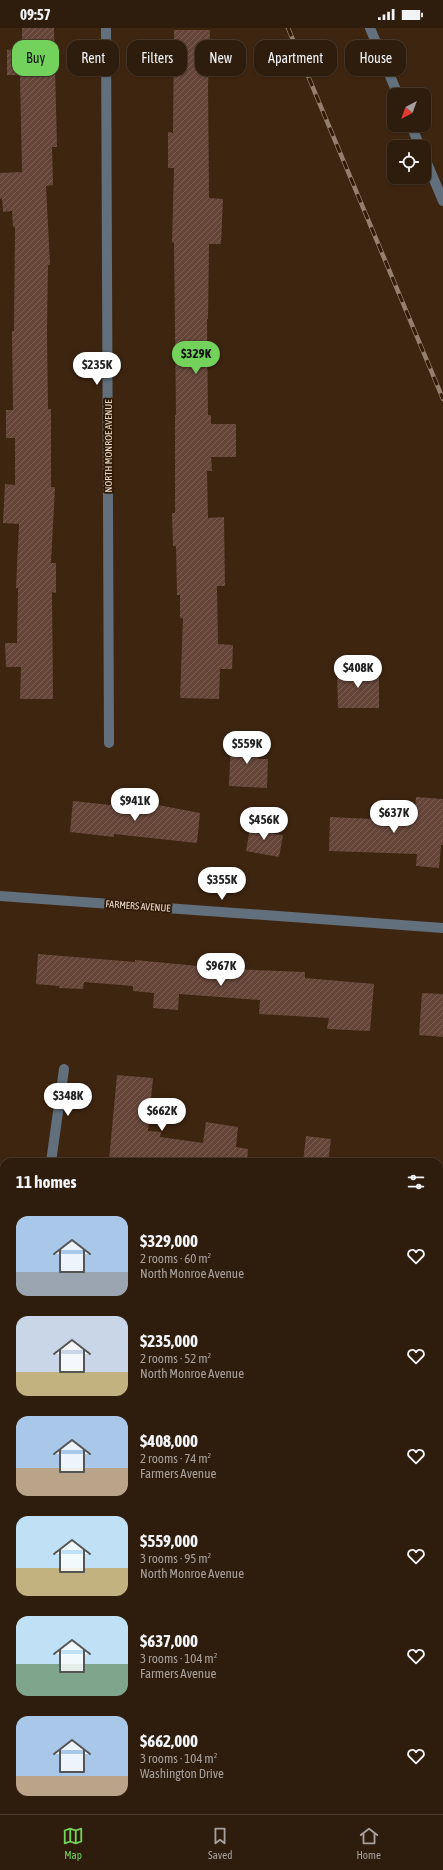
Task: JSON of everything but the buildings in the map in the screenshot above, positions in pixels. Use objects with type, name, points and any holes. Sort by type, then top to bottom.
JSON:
[{"type":"street","name":"NORTH MONROE AVENUE","points":[[106,28],[109,743]]},
{"type":"street","points":[[370,28],[395,88]]},
{"type":"street","points":[[431,173],[443,201]]},
{"type":"street","name":"FARMERS AVENUE","points":[[0,896],[443,928]]},
{"type":"street","points":[[52,1158],[64,1069]]},
{"type":"railway","points":[[288,28],[443,399]]}]
